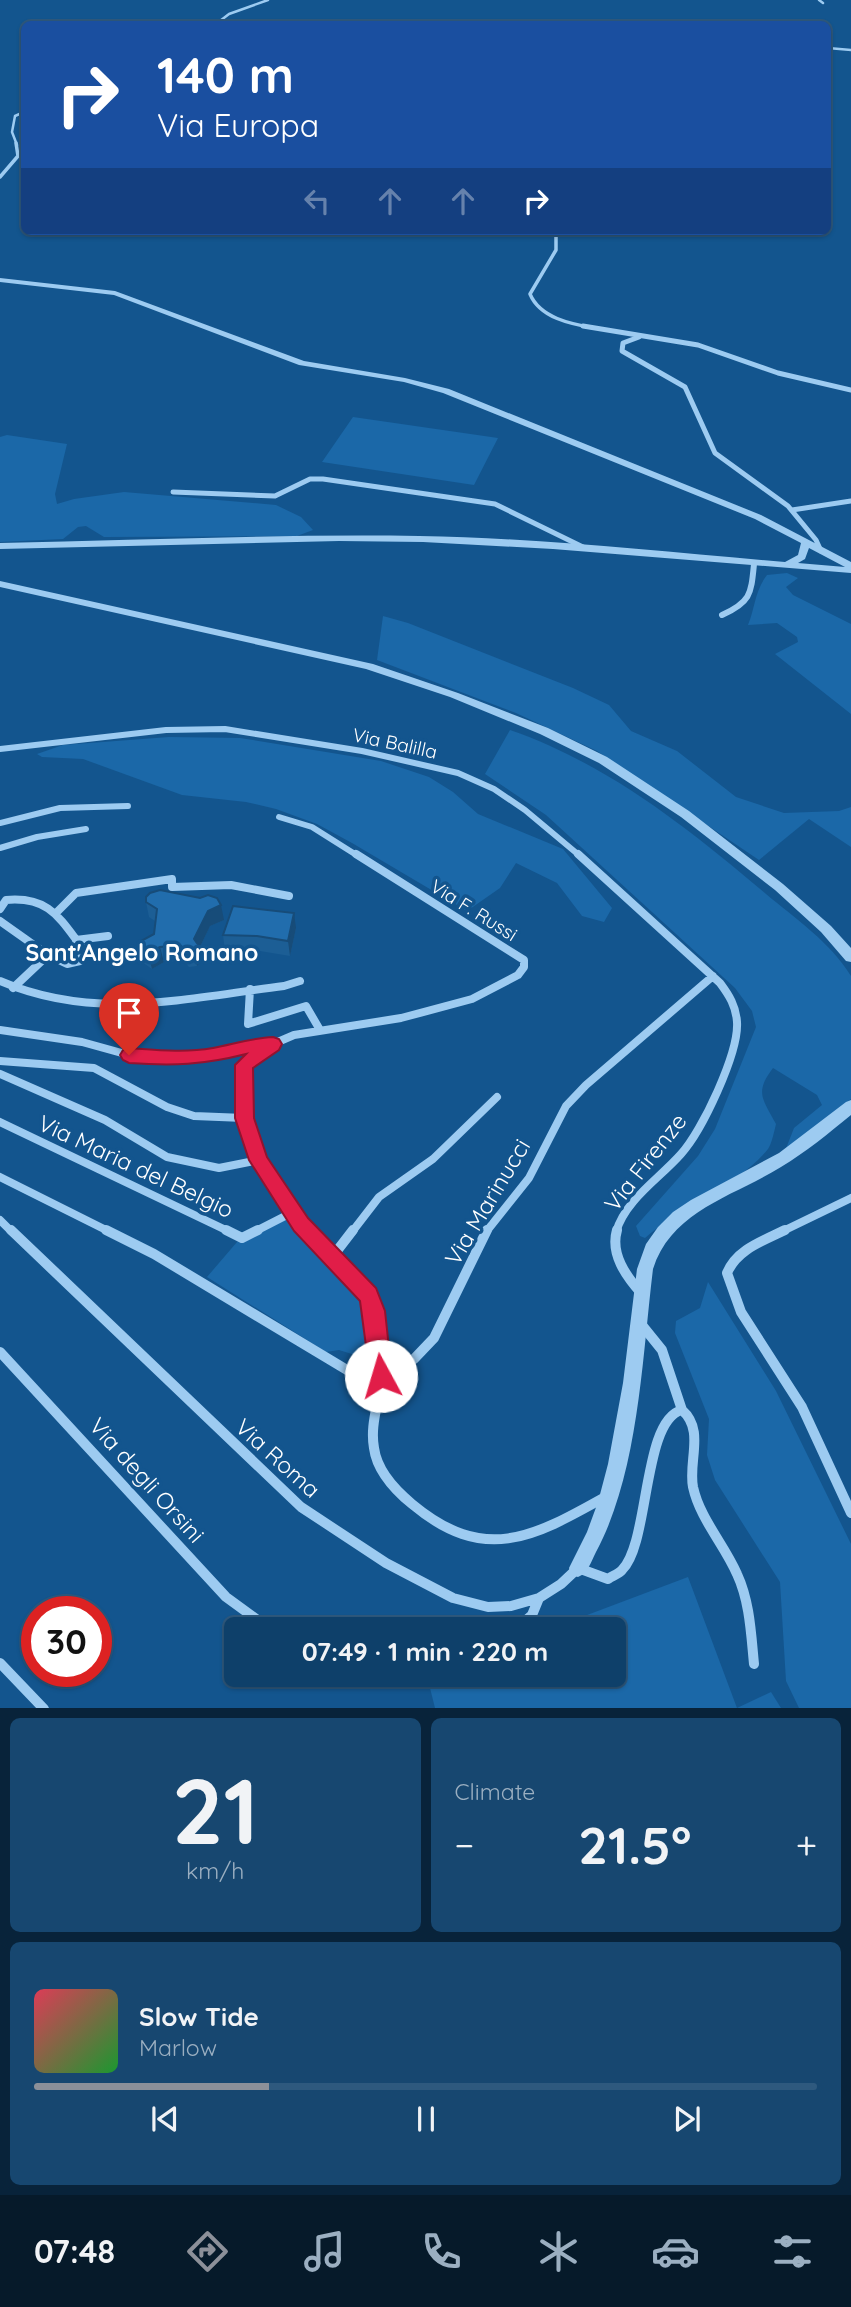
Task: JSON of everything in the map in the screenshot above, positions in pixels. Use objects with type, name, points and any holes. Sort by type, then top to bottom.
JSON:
[{"type":"street","points":[[220,21],[232,13],[268,0]]},
{"type":"street","points":[[831,48],[851,50]]},
{"type":"street","points":[[0,177],[19,156],[12,124],[15,116],[21,113]]},
{"type":"street","points":[[556,235],[557,248],[531,289],[533,301],[551,316],[570,324],[702,346],[778,373],[851,390]]},
{"type":"street","points":[[0,280],[118,294],[302,363],[411,381],[446,391],[749,514],[806,541],[851,568]]},
{"type":"street","points":[[649,336],[627,341],[622,344],[622,350],[685,387],[715,453],[792,510],[821,551]]},
{"type":"street","points":[[173,492],[275,496],[310,479],[323,479],[495,504],[589,550]]},
{"type":"street","points":[[792,510],[851,501]]},
{"type":"street","points":[[0,546],[376,538],[492,542],[810,569],[851,568]]},
{"type":"street","points":[[784,566],[802,557],[806,541]]},
{"type":"street","points":[[784,566],[833,558]]},
{"type":"street","points":[[810,569],[827,565],[833,558]]},
{"type":"street","points":[[722,615],[741,607],[749,599],[754,564]]},
{"type":"street","points":[[0,584],[369,666],[534,726],[603,760],[685,814],[779,887],[826,929],[851,957]]},
{"type":"street","name":"Via Balilla","points":[[0,749],[166,730],[225,729],[362,751],[458,773],[494,789],[525,810],[603,875],[713,976]]},
{"type":"street","points":[[0,823],[60,808],[128,806]]},
{"type":"street","name":"Via F. Russi","points":[[273,1044],[293,1035],[401,1018],[472,999],[518,975],[524,967],[524,960],[312,827],[279,817]]},
{"type":"street","points":[[0,848],[37,837],[86,829]]},
{"type":"street","points":[[56,913],[76,893],[172,879],[172,887],[230,885],[289,896]]},
{"type":"street","points":[[0,909],[6,900],[27,897],[56,913],[84,950],[80,961],[67,964],[48,955],[0,921]]},
{"type":"street","points":[[76,940],[108,936]]},
{"type":"street","points":[[13,988],[48,955]]},
{"type":"street","name":"Via Firenze","points":[[641,1294],[620,1265],[616,1233],[632,1206],[692,1140],[733,1052],[738,1030],[736,1010],[725,989],[713,976]]},
{"type":"street","name":"Via Marinucci","points":[[381,1376],[414,1359],[434,1338],[485,1233],[529,1178],[566,1106],[586,1085],[713,976]]},
{"type":"street","points":[[0,981],[41,999],[109,1004],[172,1000],[284,986],[300,981]]},
{"type":"street","points":[[250,989],[248,1024],[306,1006],[320,1030]]},
{"type":"street","points":[[0,1030],[82,1042],[129,1055],[177,1059],[212,1055],[249,1045],[273,1044]]},
{"type":"street","points":[[273,1044],[244,1065],[244,1118],[259,1160],[301,1224],[359,1283],[372,1302],[381,1376],[373,1446],[377,1461],[401,1494],[442,1529],[480,1540],[522,1537],[556,1525],[609,1495]]},
{"type":"street","points":[[0,1061],[94,1068],[167,1107],[194,1116],[244,1118]]},
{"type":"street","points":[[0,1074],[105,1120],[167,1157],[219,1168],[259,1160]]},
{"type":"street","points":[[332,1256],[379,1197],[433,1159],[497,1097]]},
{"type":"street","points":[[682,1410],[668,1417],[660,1432],[627,1563],[618,1574],[608,1578],[578,1568],[597,1534],[609,1495],[621,1434],[648,1253],[653,1242],[670,1224],[787,1156],[851,1106]]},
{"type":"street","name":"Via Maria del Belgio","points":[[0,1122],[65,1156],[242,1238],[293,1212]]},
{"type":"street","points":[[0,1177],[154,1254],[347,1370],[381,1376]]},
{"type":"street","points":[[851,1198],[748,1248],[732,1261],[727,1273],[741,1312],[802,1407],[851,1513]]},
{"type":"street","name":"Via Roma","points":[[0,1220],[301,1507],[386,1563],[464,1603],[499,1607],[539,1598],[561,1584],[578,1568]]},
{"type":"street","points":[[637,1321],[651,1334],[662,1350],[682,1410],[693,1418],[693,1487],[738,1575],[746,1601],[754,1664]]},
{"type":"street","name":"Via degli Orsini","points":[[0,1352],[226,1597],[254,1617]]},
{"type":"street","points":[[530,1617],[539,1598]]},
{"type":"street","points":[[0,1663],[43,1708]]},
{"type":"shaded area","points":[[353,417],[498,438],[474,485],[322,462]]},
{"type":"shaded area","points":[[7,435],[67,444],[55,494],[57,504],[124,492],[276,505],[301,517],[313,530],[297,536],[104,537],[86,526],[78,527],[63,539],[0,542],[0,437]]},
{"type":"shaded area","points":[[787,573],[798,578],[786,587],[793,595],[851,624],[851,714],[775,654],[798,642],[797,637],[777,623],[748,625],[767,575]]},
{"type":"shaded area","points":[[383,616],[408,623],[573,688],[609,705],[631,731],[677,751],[736,797],[784,813],[839,811],[851,807],[851,847],[809,819],[759,860],[597,751],[516,713],[377,660]]},
{"type":"shaded area","points":[[510,730],[546,744],[614,779],[677,822],[812,932],[833,952],[851,976],[851,1099],[785,1151],[794,1128],[822,1105],[817,1095],[773,1068],[762,1090],[764,1102],[776,1124],[768,1149],[742,1173],[645,1238],[640,1236],[636,1226],[698,1156],[715,1129],[756,1027],[752,1011],[735,988],[546,815],[485,774]]},
{"type":"shaded area","points":[[169,737],[240,738],[381,761],[429,777],[453,792],[478,814],[563,849],[612,908],[604,922],[582,916],[557,883],[516,863],[500,888],[467,911],[317,824],[276,809],[246,802],[182,795],[83,759],[42,757],[37,754],[63,745]]},
{"type":"shaded area","points":[[291,1217],[359,1290],[368,1305],[374,1361],[339,1350],[326,1352],[207,1277],[237,1242]]},
{"type":"shaded area","points":[[708,1282],[776,1391],[851,1544],[851,1708],[799,1708],[786,1681],[780,1582],[715,1480],[707,1455],[709,1419],[675,1333],[676,1321],[700,1308]]},
{"type":"shaded area","points":[[688,1577],[737,1708],[435,1708],[430,1687],[626,1687],[626,1617],[582,1617]]},
{"type":"shaded area","points":[[771,1692],[781,1708],[737,1708]]},
{"type":"building","points":[[160,890],[200,898],[208,895],[217,898],[221,905],[208,911],[194,939],[199,946],[194,950],[186,951],[180,945],[160,947],[148,953],[138,946],[141,941],[154,934],[157,909],[146,902],[146,897]]},
{"type":"building","points":[[233,906],[294,913],[288,941],[257,936],[223,935]]},
{"type":"district","name":"Sant'Angelo Romano","points":[[142,952]]},
{"type":"route","points":[[129,1055],[177,1059],[212,1055],[249,1045],[273,1044],[244,1065],[244,1118],[259,1160],[301,1224],[359,1283],[372,1302],[381,1376]]}]
